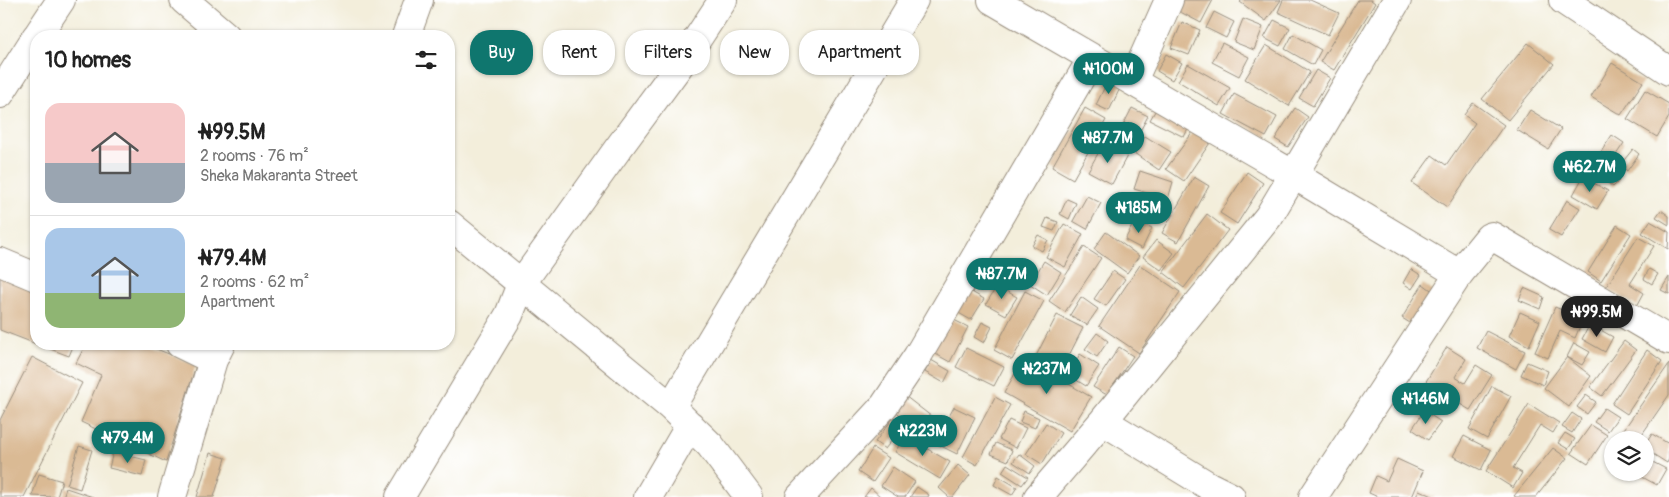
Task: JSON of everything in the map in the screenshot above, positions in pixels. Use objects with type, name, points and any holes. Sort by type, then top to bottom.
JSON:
[{"type":"street","points":[[40,30],[61,0]]},
{"type":"street","points":[[184,0],[217,30]]},
{"type":"street","points":[[408,30],[419,0]]},
{"type":"street","points":[[400,497],[509,315],[521,284],[616,150],[684,59],[723,0]]},
{"type":"street","points":[[671,407],[914,0]]},
{"type":"street","points":[[992,0],[1294,175],[1459,274]]},
{"type":"street","points":[[1133,82],[1169,0]]},
{"type":"street","points":[[1038,497],[1103,421],[1269,216],[1397,0]]},
{"type":"street","points":[[1563,0],[1669,71]]},
{"type":"street","points":[[0,94],[30,46]]},
{"type":"street","points":[[800,497],[884,406],[916,357],[1092,58]]},
{"type":"street","points":[[455,229],[671,407],[710,445],[749,497]]},
{"type":"street","points":[[1312,497],[1459,274],[1489,237],[1492,236],[1669,340]]},
{"type":"street","points":[[0,262],[30,274]]},
{"type":"street","points":[[172,497],[217,352]]},
{"type":"street","points":[[1103,421],[1214,493]]},
{"type":"street","points":[[648,497],[690,426]]},
{"type":"building","points":[[1174,0],[1213,0],[1201,23],[1171,7]]},
{"type":"building","points":[[1242,0],[1281,0],[1266,21],[1240,2]]},
{"type":"building","points":[[1283,0],[1310,0],[1339,13],[1328,35],[1278,12]]},
{"type":"building","points":[[1358,0],[1371,0],[1375,3],[1334,70],[1320,62]]},
{"type":"building","points":[[1214,12],[1234,22],[1226,38],[1206,28]]},
{"type":"building","points":[[1243,19],[1263,27],[1254,50],[1234,42]]},
{"type":"building","points":[[1274,20],[1290,28],[1280,46],[1264,38]]},
{"type":"building","points":[[1182,22],[1200,30],[1189,55],[1171,48]]},
{"type":"building","points":[[1293,34],[1321,50],[1313,65],[1285,49]]},
{"type":"building","points":[[1222,43],[1249,57],[1239,76],[1212,62]]},
{"type":"building","points":[[1528,43],[1554,64],[1508,120],[1482,99]]},
{"type":"building","points":[[1266,45],[1310,72],[1289,106],[1245,79]]},
{"type":"building","points":[[1166,54],[1182,63],[1172,80],[1157,71]]},
{"type":"building","points":[[1612,63],[1643,82],[1621,115],[1591,97]]},
{"type":"building","points":[[1188,64],[1230,88],[1219,106],[1178,81]]},
{"type":"building","points":[[1316,70],[1330,78],[1313,106],[1299,98]]},
{"type":"building","points":[[1109,78],[1122,84],[1109,111],[1096,105]]},
{"type":"building","points":[[1645,90],[1669,104],[1669,117],[1657,137],[1627,119]]},
{"type":"building","points":[[1234,94],[1277,117],[1266,137],[1223,114]]},
{"type":"building","points":[[1473,103],[1504,125],[1447,207],[1412,183],[1432,155],[1446,165],[1475,123],[1464,115]]},
{"type":"building","points":[[1159,104],[1192,121],[1184,137],[1150,120]]},
{"type":"building","points":[[1085,108],[1106,120],[1073,179],[1052,167]]},
{"type":"building","points":[[1132,108],[1148,116],[1130,150],[1115,141]]},
{"type":"building","points":[[1295,108],[1308,117],[1288,147],[1275,139]]},
{"type":"building","points":[[1530,110],[1561,129],[1548,149],[1517,130]]},
{"type":"building","points":[[1198,125],[1214,137],[1184,181],[1166,169]]},
{"type":"building","points":[[1612,135],[1624,143],[1601,177],[1590,169]]},
{"type":"building","points":[[1145,136],[1171,152],[1159,170],[1134,153]]},
{"type":"building","points":[[1104,143],[1127,156],[1112,184],[1088,171]]},
{"type":"building","points":[[1633,149],[1639,154],[1627,171],[1620,165]]},
{"type":"building","points":[[1140,171],[1173,182],[1168,199],[1134,189]]},
{"type":"building","points":[[1247,172],[1263,183],[1237,224],[1220,213]]},
{"type":"building","points":[[1613,175],[1619,181],[1613,187],[1607,182]]},
{"type":"building","points":[[1194,177],[1209,186],[1178,242],[1162,233]]},
{"type":"building","points":[[1583,177],[1608,191],[1597,209],[1573,195]]},
{"type":"building","points":[[1087,196],[1101,203],[1087,229],[1073,221]]},
{"type":"building","points":[[1067,199],[1076,203],[1069,219],[1060,214]]},
{"type":"building","points":[[1156,200],[1165,203],[1161,215],[1152,212]]},
{"type":"building","points":[[1567,200],[1580,208],[1561,237],[1549,230]]},
{"type":"building","points":[[1661,210],[1669,216],[1669,225],[1656,217]]},
{"type":"building","points":[[1207,214],[1228,230],[1184,288],[1163,272]]},
{"type":"building","points":[[1047,218],[1058,222],[1054,231],[1043,227]]},
{"type":"building","points":[[1135,220],[1152,228],[1142,249],[1125,240]]},
{"type":"building","points":[[1650,221],[1669,232],[1668,249],[1642,233]]},
{"type":"building","points":[[1064,224],[1083,234],[1065,267],[1046,257]]},
{"type":"building","points":[[1617,225],[1631,234],[1601,281],[1588,272]]},
{"type":"building","points":[[1106,232],[1139,256],[1127,273],[1094,249]]},
{"type":"building","points":[[1038,235],[1048,240],[1042,251],[1032,246]]},
{"type":"building","points":[[1638,237],[1654,246],[1630,284],[1644,293],[1637,306],[1606,287]]},
{"type":"building","points":[[1156,240],[1174,253],[1161,270],[1143,257]]},
{"type":"building","points":[[1084,247],[1101,258],[1065,312],[1049,301]]},
{"type":"building","points":[[1017,258],[1029,266],[1018,284],[1006,276]]},
{"type":"building","points":[[1044,261],[1061,272],[1047,295],[1030,284]]},
{"type":"building","points":[[1140,265],[1180,292],[1139,353],[1099,326]]},
{"type":"building","points":[[1411,269],[1421,275],[1412,289],[1403,283]]},
{"type":"building","points":[[1649,269],[1658,274],[1652,284],[1644,279]]},
{"type":"building","points":[[1113,271],[1125,279],[1106,306],[1094,299]]},
{"type":"building","points":[[0,276],[30,288],[30,342],[0,330]]},
{"type":"building","points":[[1669,277],[1669,294],[1661,290]]},
{"type":"building","points":[[1423,284],[1438,295],[1418,328],[1402,318]]},
{"type":"building","points":[[997,286],[1017,297],[1006,315],[986,304]]},
{"type":"building","points":[[1524,288],[1544,297],[1540,309],[1519,300]]},
{"type":"building","points":[[968,290],[984,299],[971,320],[955,311]]},
{"type":"building","points":[[1025,291],[1044,301],[1012,360],[994,350]]},
{"type":"building","points":[[1081,297],[1098,309],[1087,325],[1070,315]]},
{"type":"building","points":[[1555,307],[1583,319],[1575,338],[1560,331],[1548,358],[1535,352]]},
{"type":"building","points":[[1520,312],[1540,321],[1529,346],[1509,336]]},
{"type":"building","points":[[1057,315],[1083,328],[1061,371],[1035,358]]},
{"type":"building","points":[[950,318],[968,327],[950,362],[932,352]]},
{"type":"building","points":[[982,322],[992,327],[984,343],[974,337]]},
{"type":"building","points":[[1590,324],[1613,337],[1605,352],[1582,339]]},
{"type":"building","points":[[1486,331],[1525,351],[1516,369],[1477,348]]},
{"type":"building","points":[[1097,333],[1108,341],[1097,357],[1085,349]]},
{"type":"building","points":[[1624,341],[1636,350],[1602,396],[1590,387]]},
{"type":"building","points":[[1574,343],[1590,352],[1582,365],[1567,357]]},
{"type":"building","points":[[1119,347],[1133,356],[1107,395],[1093,387]]},
{"type":"building","points":[[1447,347],[1466,359],[1455,377],[1465,383],[1476,365],[1492,375],[1470,410],[1425,383]]},
{"type":"building","points":[[966,348],[1004,367],[994,386],[956,367]]},
{"type":"building","points":[[53,350],[72,350],[69,356]]},
{"type":"building","points":[[83,350],[159,350],[196,365],[166,462],[81,422],[101,375],[76,363]]},
{"type":"building","points":[[1647,350],[1662,361],[1627,414],[1612,404]]},
{"type":"building","points":[[1080,354],[1099,366],[1086,386],[1068,375]]},
{"type":"building","points":[[32,357],[82,383],[24,497],[0,497],[0,420]]},
{"type":"building","points":[[1567,357],[1591,376],[1569,407],[1544,388]]},
{"type":"building","points":[[1024,358],[1091,397],[1070,431],[1004,393]]},
{"type":"building","points":[[931,360],[950,371],[944,383],[925,372]]},
{"type":"building","points":[[1527,362],[1548,371],[1543,385],[1521,375]]},
{"type":"building","points":[[1669,364],[1669,395],[1644,431],[1623,431]]},
{"type":"building","points":[[1492,386],[1511,396],[1487,439],[1469,429]]},
{"type":"building","points":[[1586,395],[1596,402],[1587,414],[1577,407]]},
{"type":"building","points":[[905,396],[936,420],[925,434],[894,410]]},
{"type":"building","points":[[995,397],[1010,405],[977,465],[963,457]]},
{"type":"building","points":[[1529,404],[1559,423],[1553,433],[1540,425],[1513,468],[1522,473],[1513,488],[1486,471]]},
{"type":"building","points":[[954,407],[975,417],[957,454],[935,443]]},
{"type":"building","points":[[1604,408],[1618,417],[1608,431],[1594,422]]},
{"type":"building","points":[[1024,411],[1039,418],[1035,428],[1020,422]]},
{"type":"building","points":[[1424,411],[1441,422],[1428,440],[1412,429]]},
{"type":"building","points":[[1572,413],[1581,419],[1572,433],[1562,427]]},
{"type":"building","points":[[894,417],[904,425],[885,449],[875,442]]},
{"type":"building","points":[[1009,420],[1026,428],[1016,448],[999,439]]},
{"type":"building","points":[[1046,423],[1061,433],[1042,464],[1026,454]]},
{"type":"building","points":[[1591,425],[1604,433],[1604,440],[1588,464],[1571,453]]},
{"type":"building","points":[[1565,433],[1575,439],[1568,449],[1558,443]]},
{"type":"building","points":[[1654,435],[1669,444],[1669,459],[1667,463],[1654,455]]},
{"type":"building","points":[[905,436],[950,462],[940,479],[895,452]]},
{"type":"building","points":[[1464,436],[1491,450],[1481,470],[1453,456]]},
{"type":"building","points":[[996,443],[1012,450],[1008,461],[991,454]]},
{"type":"building","points":[[79,446],[92,450],[80,489],[67,485]]},
{"type":"building","points":[[873,448],[889,458],[873,482],[858,472]]},
{"type":"building","points":[[1553,448],[1567,458],[1536,497],[1514,496]]},
{"type":"building","points":[[113,452],[146,460],[142,476],[109,468]]},
{"type":"building","points":[[210,453],[226,458],[214,497],[197,497]]},
{"type":"building","points":[[1019,454],[1035,466],[1030,473],[1013,462]]},
{"type":"building","points":[[1397,459],[1423,471],[1412,497],[1378,497],[1369,493],[1376,476],[1387,481]]},
{"type":"building","points":[[1654,463],[1666,469],[1657,485],[1650,481],[1654,481]]},
{"type":"building","points":[[1007,464],[1028,477],[1022,485],[1002,472]]},
{"type":"building","points":[[958,465],[970,475],[953,497],[949,497],[939,488]]},
{"type":"building","points":[[893,467],[915,482],[905,497],[898,497],[881,486]]},
{"type":"building","points":[[39,474],[62,481],[57,497],[32,496]]},
{"type":"building","points":[[998,476],[1017,487],[1012,495],[994,485]]},
{"type":"building","points":[[917,487],[929,495],[928,497],[910,497]]},
{"type":"building","points":[[66,488],[93,497],[63,497]]},
{"type":"building","points":[[871,488],[881,497],[864,497]]},
{"type":"building","points":[[1419,490],[1435,497],[1416,497]]}]
